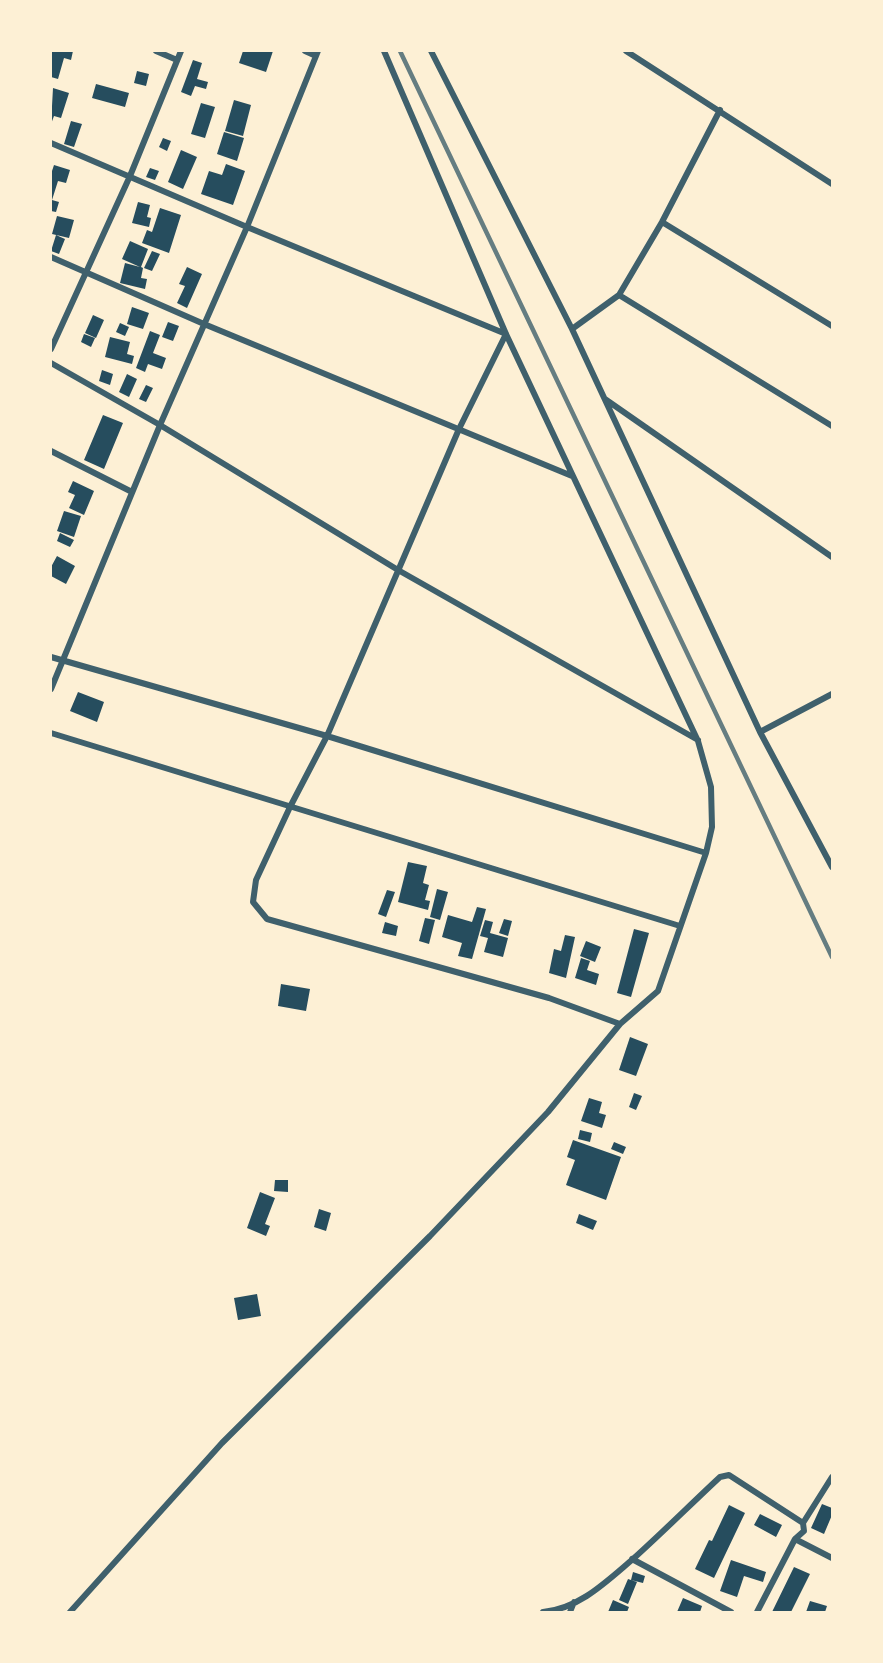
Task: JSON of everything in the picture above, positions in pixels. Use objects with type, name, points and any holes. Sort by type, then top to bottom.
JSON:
[{"type":"street","points":[[156,51],[177,60]]},
{"type":"street","points":[[51,349],[130,176],[181,51]]},
{"type":"street","points":[[51,689],[160,425],[247,227],[317,54],[305,51]]},
{"type":"street","points":[[70,1612],[222,1443],[430,1236],[548,1113],[620,1024],[658,991],[706,853],[712,826],[711,787],[698,741],[506,334],[384,51]]},
{"type":"street","points":[[431,51],[572,329],[760,732],[832,867]]},
{"type":"street","points":[[626,51],[832,184]]},
{"type":"street","points":[[572,329],[619,296],[662,222],[720,110]]},
{"type":"street","points":[[51,143],[506,334]]},
{"type":"street","points":[[662,222],[832,326]]},
{"type":"street","points":[[51,257],[204,324],[573,476]]},
{"type":"street","points":[[619,296],[832,426]]},
{"type":"street","points":[[506,334],[459,429],[327,736],[256,880],[254,902],[267,919],[549,998],[620,1024]]},
{"type":"street","points":[[51,363],[160,425],[398,570],[698,741]]},
{"type":"street","points":[[605,399],[832,557]]},
{"type":"street","points":[[51,451],[132,492]]},
{"type":"street","points":[[51,657],[327,736],[706,853]]},
{"type":"street","points":[[760,732],[832,694]]},
{"type":"street","points":[[51,734],[680,926]]},
{"type":"street","points":[[543,1612],[574,1602],[601,1587],[659,1537],[720,1477],[729,1475],[803,1523]]},
{"type":"street","points":[[757,1612],[795,1539],[804,1531],[803,1523],[832,1477]]},
{"type":"street","points":[[795,1539],[832,1558]]},
{"type":"street","points":[[632,1559],[731,1612]]},
{"type":"street","points":[[570,1612],[574,1602]]},
{"type":"building","points":[[51,51],[73,51],[71,60],[64,58],[58,79],[51,77]]},
{"type":"building","points":[[243,51],[273,51],[266,72],[239,63]]},
{"type":"building","points":[[193,60],[202,63],[197,79],[208,82],[206,89],[195,86],[191,96],[181,92]]},
{"type":"building","points":[[137,71],[149,74],[146,86],[134,83]]},
{"type":"building","points":[[96,84],[129,93],[125,107],[92,98]]},
{"type":"building","points":[[53,88],[69,93],[61,118],[54,116],[51,124]]},
{"type":"building","points":[[234,100],[251,105],[243,136],[225,131]]},
{"type":"building","points":[[201,103],[215,107],[205,138],[191,134]]},
{"type":"building","points":[[71,121],[82,124],[74,147],[64,144]]},
{"type":"building","points":[[224,132],[244,138],[237,161],[217,154]]},
{"type":"building","points":[[163,138],[171,141],[167,151],[159,147]]},
{"type":"building","points":[[181,150],[197,157],[183,189],[168,182]]},
{"type":"building","points":[[226,164],[245,171],[233,205],[201,194],[209,171],[222,175]]},
{"type":"building","points":[[54,165],[70,170],[66,183],[58,181],[52,200],[59,202],[56,212],[51,211],[51,174]]},
{"type":"building","points":[[150,168],[159,171],[155,180],[146,177]]},
{"type":"building","points":[[138,202],[150,205],[147,217],[151,218],[149,227],[132,223]]},
{"type":"building","points":[[160,208],[181,215],[169,253],[142,243],[147,230],[152,232]]},
{"type":"building","points":[[57,216],[74,220],[69,238],[52,234]]},
{"type":"building","points":[[56,235],[65,239],[59,254],[51,251]]},
{"type":"building","points":[[130,241],[148,249],[141,267],[143,268],[141,278],[147,279],[145,289],[120,283],[125,263],[140,267],[122,259]]},
{"type":"building","points":[[152,251],[160,254],[152,271],[144,268]]},
{"type":"building","points":[[187,267],[202,274],[187,308],[177,303],[185,286],[179,284]]},
{"type":"building","points":[[132,307],[149,313],[143,329],[127,324]]},
{"type":"building","points":[[93,315],[104,320],[96,338],[85,333]]},
{"type":"building","points":[[168,322],[179,326],[173,341],[162,337]]},
{"type":"building","points":[[120,323],[129,327],[125,336],[116,332]]},
{"type":"building","points":[[150,331],[160,335],[153,353],[166,358],[162,369],[148,364],[145,372],[136,368]]},
{"type":"building","points":[[84,334],[95,338],[91,347],[81,342]]},
{"type":"building","points":[[110,337],[130,342],[127,354],[134,356],[132,364],[105,357]]},
{"type":"building","points":[[102,370],[113,374],[110,385],[99,381]]},
{"type":"building","points":[[127,374],[137,379],[129,397],[119,392]]},
{"type":"building","points":[[146,385],[153,388],[146,402],[139,399]]},
{"type":"building","points":[[103,415],[123,423],[104,469],[84,460]]},
{"type":"building","points":[[73,481],[94,491],[84,515],[69,508],[75,495],[68,492]]},
{"type":"building","points":[[64,511],[81,516],[74,537],[57,531]]},
{"type":"building","points":[[60,533],[74,540],[70,547],[57,541]]},
{"type":"building","points":[[57,556],[75,566],[66,584],[51,576],[51,567]]},
{"type":"building","points":[[78,692],[104,702],[97,722],[70,711]]},
{"type":"building","points":[[408,862],[427,866],[423,883],[429,885],[425,900],[430,901],[428,910],[398,902]]},
{"type":"building","points":[[437,889],[448,892],[440,920],[430,917]]},
{"type":"building","points":[[387,890],[395,892],[386,917],[378,914]]},
{"type":"building","points":[[477,907],[486,909],[472,959],[458,956],[462,943],[442,937],[448,915],[472,922]]},
{"type":"building","points":[[425,918],[435,920],[429,944],[419,941]]},
{"type":"building","points":[[504,919],[512,921],[508,936],[499,933]]},
{"type":"building","points":[[485,920],[493,922],[490,933],[508,938],[503,957],[484,952],[488,938],[480,936]]},
{"type":"building","points":[[385,922],[398,926],[396,936],[382,933]]},
{"type":"building","points":[[634,929],[649,933],[631,997],[617,993]]},
{"type":"building","points":[[565,935],[575,937],[566,978],[549,973],[554,949],[561,951]]},
{"type":"building","points":[[586,941],[601,947],[595,962],[580,956]]},
{"type":"building","points":[[581,958],[590,961],[587,970],[599,974],[596,985],[575,978]]},
{"type":"building","points":[[281,984],[310,989],[306,1011],[278,1006]]},
{"type":"building","points":[[630,1037],[648,1044],[636,1076],[619,1070]]},
{"type":"building","points":[[634,1093],[642,1096],[636,1110],[629,1107]]},
{"type":"building","points":[[589,1098],[602,1102],[599,1113],[606,1115],[602,1128],[581,1121]]},
{"type":"building","points":[[580,1130],[592,1133],[590,1142],[578,1139]]},
{"type":"building","points":[[573,1140],[621,1157],[606,1200],[566,1185],[575,1160],[567,1157]]},
{"type":"building","points":[[614,1142],[626,1147],[623,1154],[611,1149]]},
{"type":"building","points":[[275,1180],[288,1180],[288,1192],[274,1191]]},
{"type":"building","points":[[260,1192],[275,1198],[265,1224],[270,1226],[266,1236],[247,1228]]},
{"type":"building","points":[[319,1209],[331,1213],[326,1231],[314,1227]]},
{"type":"building","points":[[579,1214],[597,1221],[593,1230],[576,1223]]},
{"type":"building","points":[[257,1294],[261,1316],[238,1320],[234,1298]]},
{"type":"building","points":[[822,1504],[832,1508],[832,1515],[824,1534],[811,1528]]},
{"type":"building","points":[[729,1505],[745,1513],[714,1578],[695,1569],[709,1540],[712,1541]]},
{"type":"building","points":[[760,1514],[782,1525],[776,1537],[754,1525]]},
{"type":"building","points":[[731,1560],[766,1572],[763,1582],[744,1576],[737,1597],[720,1591]]},
{"type":"building","points":[[794,1567],[810,1574],[791,1612],[772,1612]]},
{"type":"building","points":[[633,1572],[645,1576],[643,1583],[631,1580]]},
{"type":"building","points":[[628,1579],[637,1582],[628,1604],[619,1600]]},
{"type":"building","points":[[683,1598],[702,1606],[700,1612],[677,1612]]},
{"type":"building","points":[[613,1600],[629,1607],[627,1612],[608,1612]]},
{"type":"building","points":[[810,1601],[827,1606],[825,1612],[806,1612]]},
{"type":"railway","points":[[400,51],[832,957]]}]
